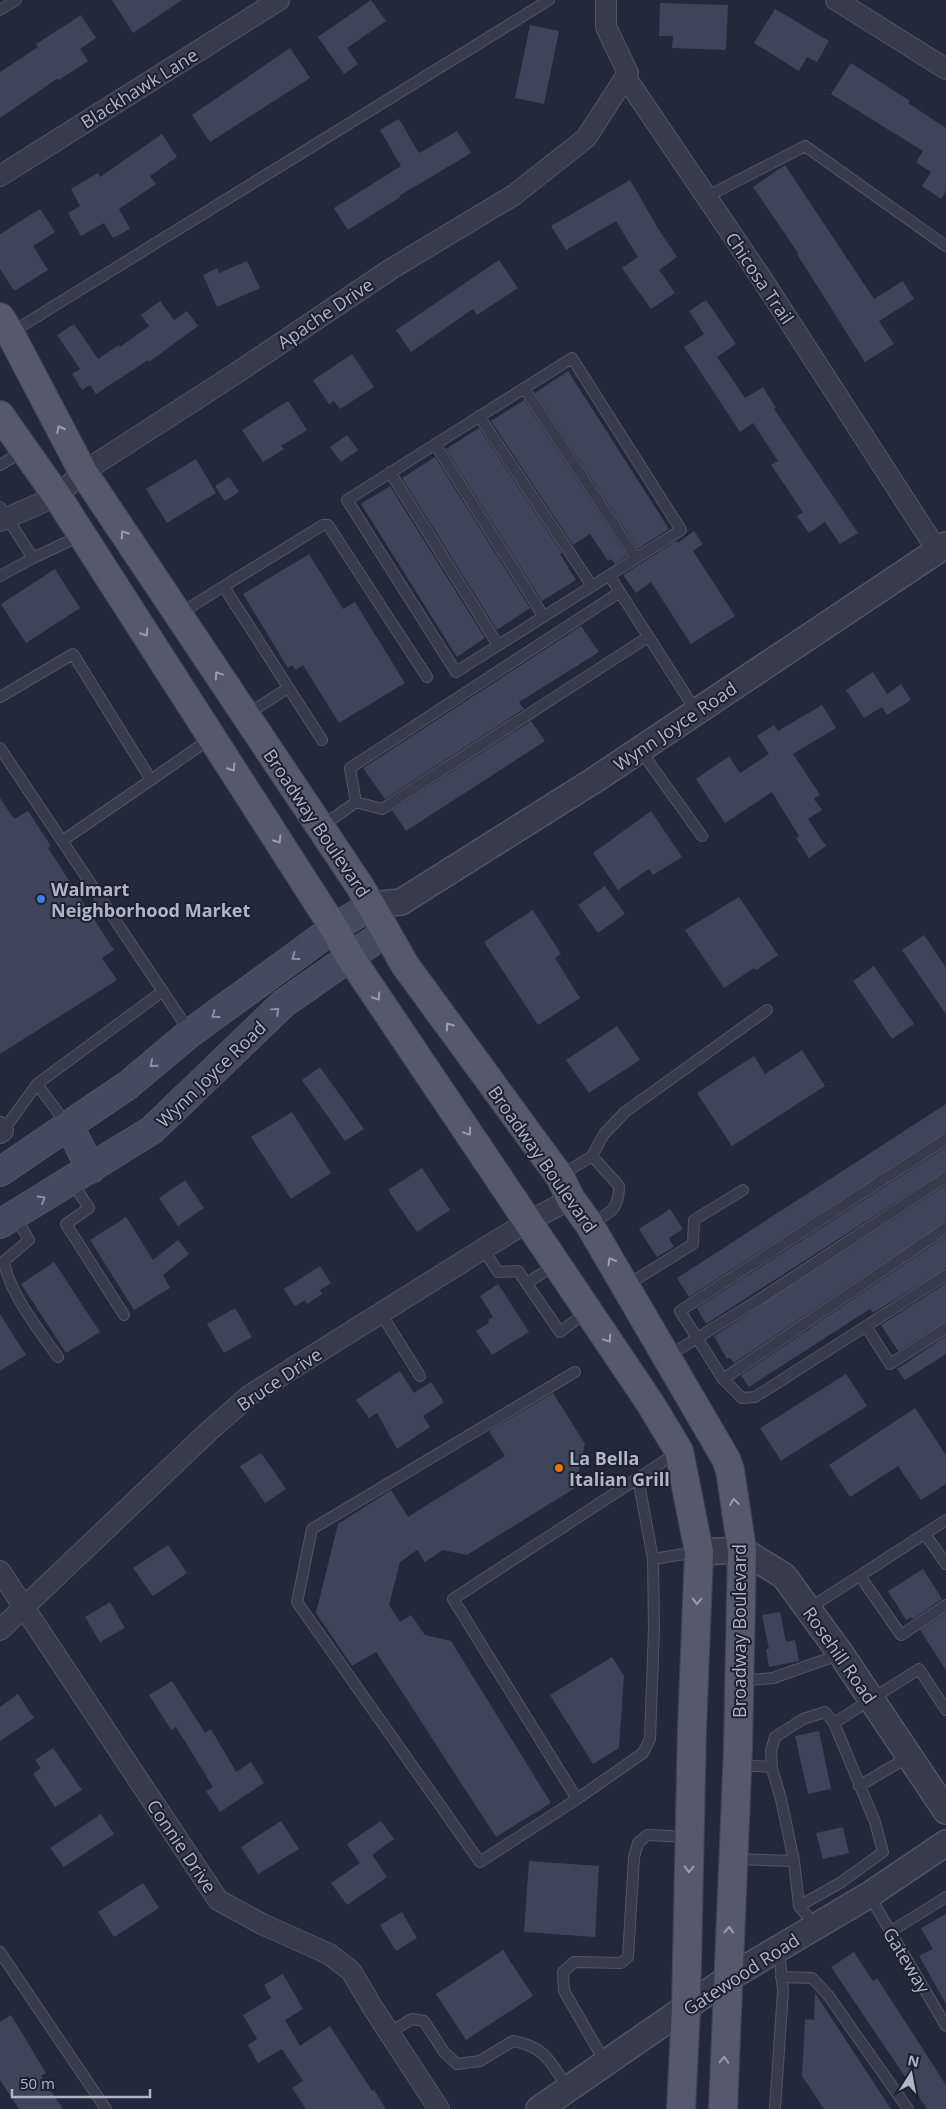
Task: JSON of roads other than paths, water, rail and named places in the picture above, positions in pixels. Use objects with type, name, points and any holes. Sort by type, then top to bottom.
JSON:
[{"type":"main road","name":"Broadway Boulevard","points":[[5,325],[82,472],[372,905],[405,965],[590,1224],[726,1460],[730,1470],[742,1550],[737,1765],[723,2109]]},
{"type":"main road","points":[[0,414],[57,496],[334,928],[350,957],[557,1264],[679,1451],[700,1552],[692,1728],[682,2109]]},
{"type":"main road","points":[[212,737],[245,715]]},
{"type":"main road","name":"Wynn Joyce Road","points":[[0,1172],[128,1085],[190,1033],[334,928],[372,905]]},
{"type":"main road","name":"Wynn Joyce Road","points":[[7,1220],[152,1130],[284,1003],[386,932]]},
{"type":"main road","points":[[69,1126],[81,1175]]},
{"type":"street","name":"Blackhawk Lane","points":[[0,176],[280,0]]},
{"type":"street","name":"Chicosa Trail","points":[[606,0],[606,27],[628,73],[626,78],[942,547]]},
{"type":"street","points":[[836,0],[946,69]]},
{"type":"street","name":"Apache Drive","points":[[2,515],[57,496],[82,472],[235,374],[391,269],[514,194],[586,138],[626,78]]},
{"type":"street","name":"Wynn Joyce Road","points":[[372,905],[402,902],[593,781],[942,547]]},
{"type":"street","name":"Wynn Joyce Road","points":[[386,932],[402,902]]},
{"type":"street","name":"Bruce Drive","points":[[24,1607],[250,1395],[528,1221],[565,1188]]},
{"type":"street","points":[[700,1552],[742,1550]]},
{"type":"street","name":"Rosehill Road","points":[[742,1550],[784,1576],[841,1654],[946,1811]]},
{"type":"street","name":"Connie Drive","points":[[0,1571],[218,1900],[262,1924],[329,1954],[351,1971],[439,2109]]},
{"type":"street","points":[[0,1630],[24,1607]]},
{"type":"street","name":"Gatewood Road","points":[[539,2109],[727,1979],[868,1895],[946,1843]]},
{"type":"lane","points":[[0,10],[16,0]]},
{"type":"lane","points":[[5,325],[549,0]]},
{"type":"lane","points":[[706,197],[805,146],[946,246]]},
{"type":"lane","points":[[572,358],[682,530],[456,672],[346,500],[479,416],[572,358]]},
{"type":"lane","points":[[524,388],[636,558]]},
{"type":"lane","points":[[479,416],[592,586]]},
{"type":"lane","points":[[435,444],[544,617]]},
{"type":"lane","points":[[0,465],[25,450]]},
{"type":"lane","points":[[390,472],[498,645]]},
{"type":"lane","points":[[2,515],[33,558]]},
{"type":"lane","points":[[178,615],[323,526],[328,525],[427,677]]},
{"type":"lane","points":[[0,576],[82,535]]},
{"type":"lane","points":[[610,575],[696,711]]},
{"type":"lane","points":[[224,587],[322,740]]},
{"type":"lane","points":[[356,802],[350,768],[620,592]]},
{"type":"lane","points":[[320,827],[356,802],[382,809],[648,637]]},
{"type":"lane","points":[[0,697],[73,654],[151,780]]},
{"type":"lane","points":[[245,715],[288,688]]},
{"type":"lane","points":[[62,841],[212,737]]},
{"type":"lane","points":[[0,748],[190,1033]]},
{"type":"lane","points":[[640,749],[702,836]]},
{"type":"lane","points":[[1,1130],[37,1084],[163,991]]},
{"type":"lane","points":[[565,1188],[592,1156],[604,1134],[625,1112],[768,1010]]},
{"type":"lane","points":[[37,1084],[69,1126]]},
{"type":"lane","points":[[946,1139],[680,1311],[723,1378],[742,1398],[755,1397],[946,1275]]},
{"type":"lane","points":[[590,1224],[612,1212],[619,1200],[619,1186],[592,1156]]},
{"type":"lane","points":[[81,1175],[89,1208],[66,1224],[124,1315]]},
{"type":"lane","points":[[667,1356],[757,1301],[946,1177]]},
{"type":"lane","points":[[626,1286],[693,1244],[694,1220],[743,1190]]},
{"type":"lane","points":[[7,1220],[29,1240],[4,1261],[6,1274],[34,1323],[58,1357]]},
{"type":"lane","points":[[723,1378],[946,1228]]},
{"type":"lane","points":[[483,1249],[498,1272],[518,1271],[560,1332],[588,1311]]},
{"type":"lane","points":[[527,1284],[557,1264]]},
{"type":"lane","points":[[380,1312],[420,1376]]},
{"type":"lane","points":[[866,1326],[890,1364],[946,1328]]},
{"type":"lane","points":[[575,1372],[312,1529],[297,1602],[480,1862],[577,1799],[643,1753],[650,1739],[654,1628],[653,1559],[638,1478]]},
{"type":"lane","points":[[577,1799],[453,1600],[679,1451]]},
{"type":"lane","points":[[808,1609],[946,1520]]},
{"type":"lane","points":[[925,1534],[946,1564]]},
{"type":"lane","points":[[653,1559],[700,1552]]},
{"type":"lane","points":[[860,1576],[902,1635],[946,1605]]},
{"type":"lane","points":[[739,1681],[773,1678],[841,1654]]},
{"type":"lane","points":[[834,1723],[919,1670],[946,1710]]},
{"type":"lane","points":[[799,1906],[840,1882],[883,1852],[875,1822],[834,1723],[825,1712],[804,1719],[775,1737],[771,1751],[772,1767],[794,1861],[799,1906],[816,1926]]},
{"type":"lane","points":[[859,1786],[910,1756]]},
{"type":"lane","points":[[737,1765],[772,1767]]},
{"type":"lane","points":[[606,2063],[564,1991],[563,1972],[574,1962],[621,1963],[628,1957],[634,1857],[638,1843],[647,1835],[690,1837]]},
{"type":"lane","points":[[733,1859],[794,1861]]},
{"type":"lane","name":"Gateway","points":[[868,1895],[946,2026]]},
{"type":"lane","points":[[890,1932],[946,1897]]},
{"type":"lane","points":[[776,2109],[783,1991],[779,1948]]},
{"type":"lane","points":[[0,1952],[106,2109]]},
{"type":"lane","points":[[781,1977],[812,1978],[828,1995],[908,2109]]},
{"type":"lane","points":[[389,2033],[412,2019],[424,2021],[444,2052],[457,2064],[480,2062],[513,2041],[530,2044],[545,2056],[569,2089]]},
{"type":"place","name":"Walmart Neighborhood Market","points":[[41,899]]},
{"type":"place","name":"La Bella Italian Grill","points":[[559,1468]]}]
